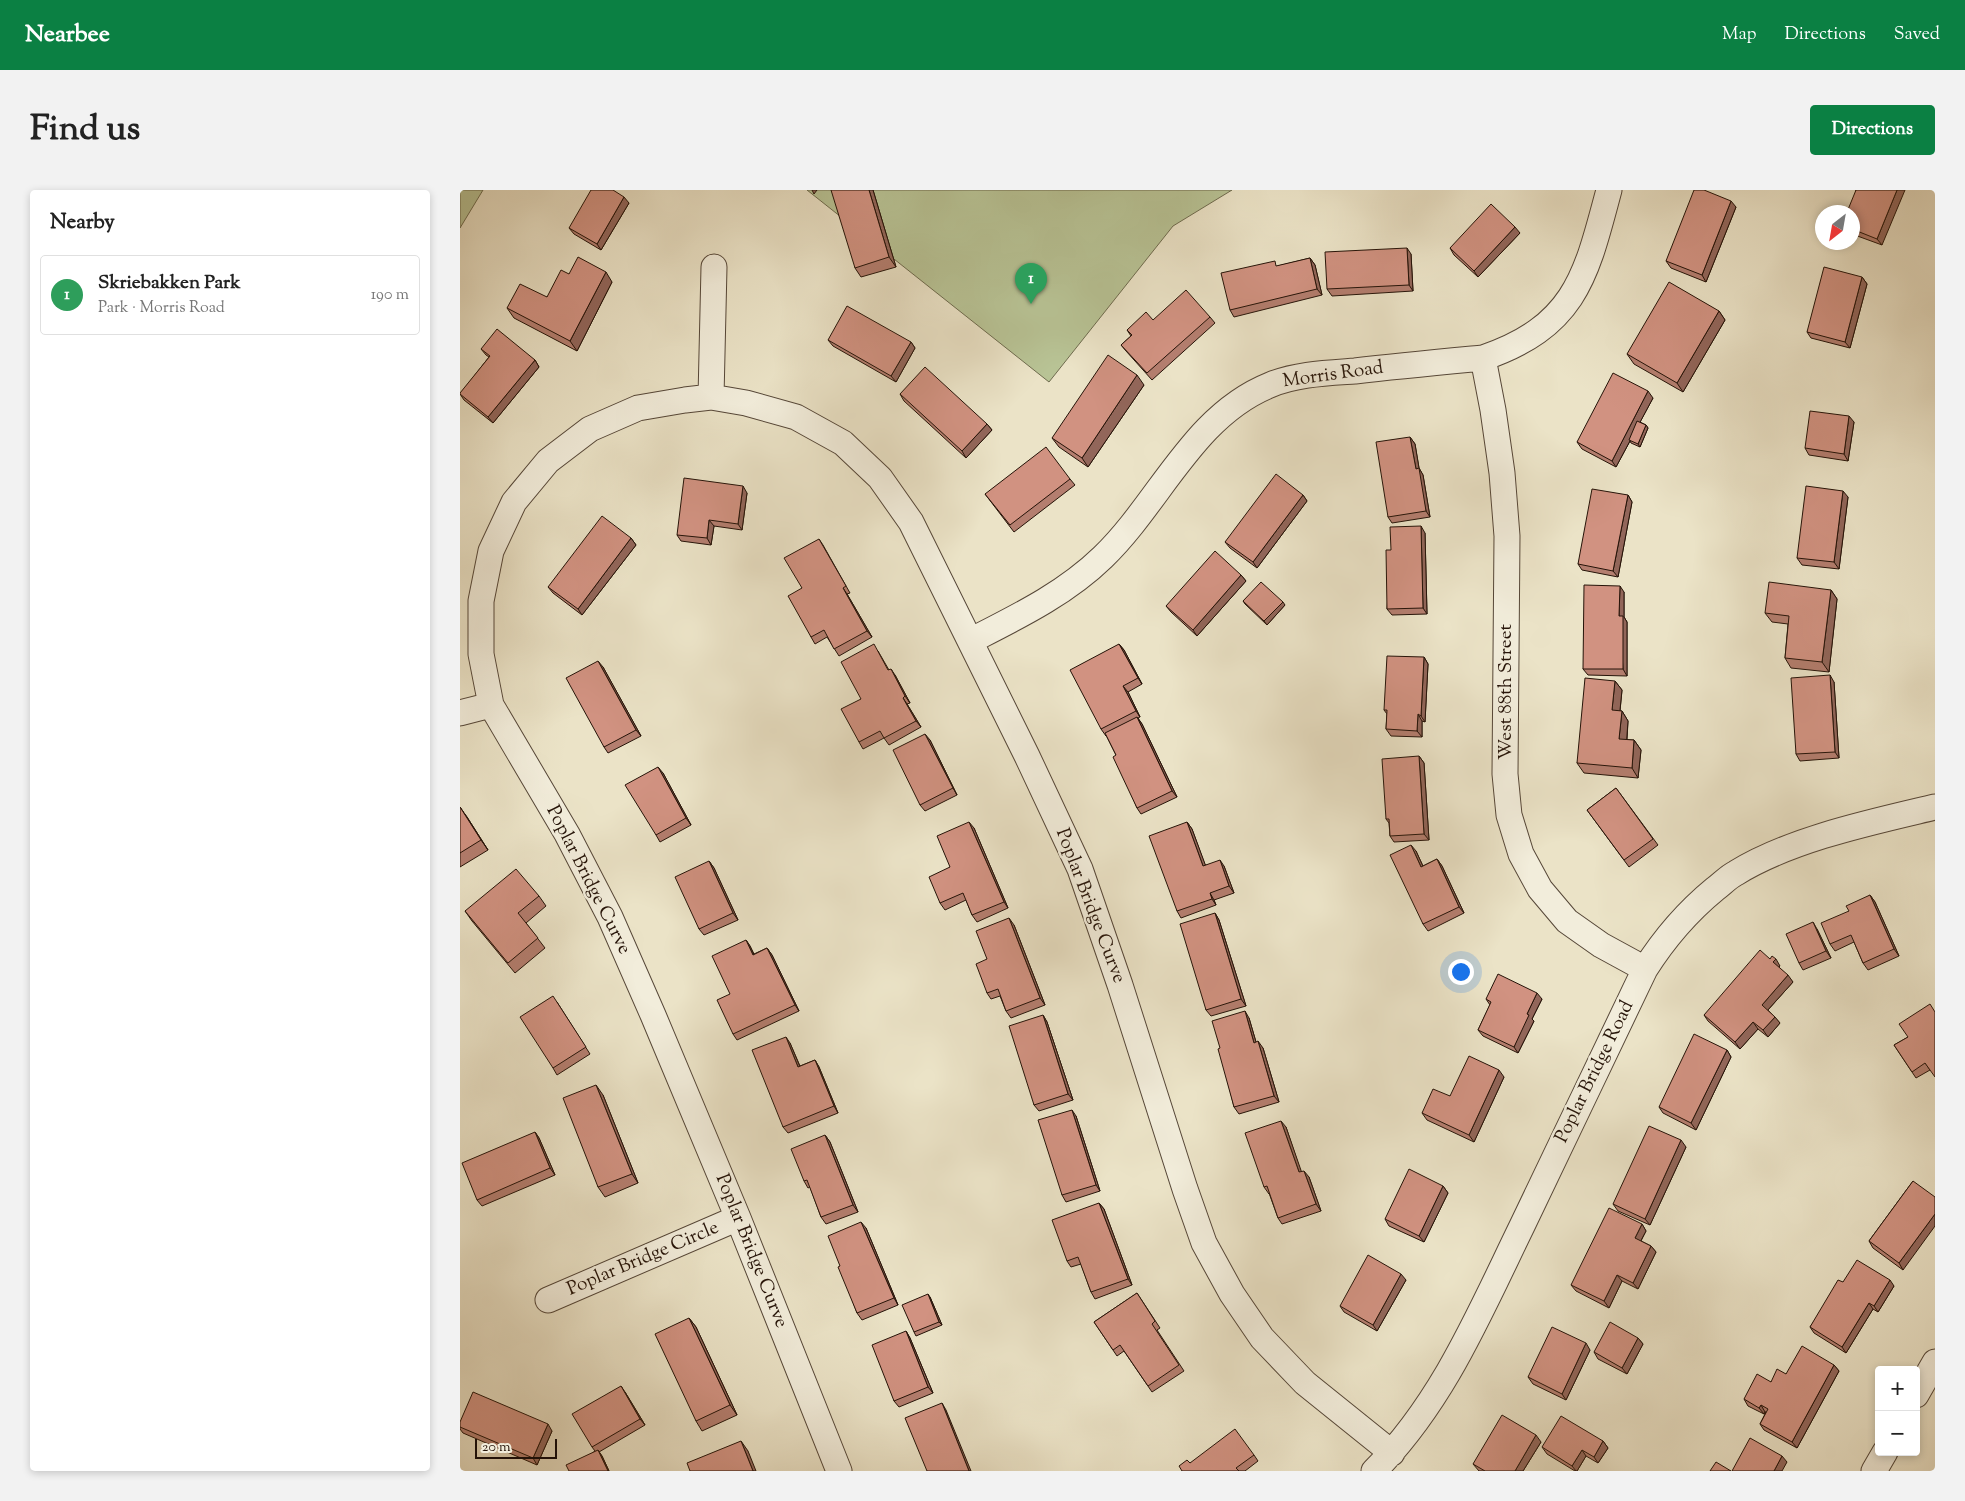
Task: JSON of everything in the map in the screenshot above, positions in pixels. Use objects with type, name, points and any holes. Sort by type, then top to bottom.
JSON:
[{"type":"street","name":"Morris Road","points":[[970,641],[1040,605],[1074,583],[1104,556],[1131,526],[1207,428],[1237,402],[1271,384],[1309,375],[1483,358],[1510,348],[1540,330],[1567,304],[1584,275],[1595,244],[1609,190]]},
{"type":"street","points":[[711,397],[714,267]]},
{"type":"street","name":"West 88th Street","points":[[1483,358],[1502,472],[1507,536],[1505,774],[1509,815],[1521,854],[1540,888],[1567,921],[1601,945],[1645,969]]},
{"type":"street","name":"Poplar Bridge Curve","points":[[839,1471],[738,1218],[653,1015],[610,917],[566,834],[491,705],[481,654],[481,601],[491,551],[514,502],[548,461],[590,429],[638,408],[711,397],[746,403],[796,417],[843,443],[880,478],[911,522],[1027,756],[1080,869],[1120,984],[1204,1243],[1232,1294],[1262,1338],[1305,1384],[1392,1453]]},
{"type":"street","points":[[460,713],[491,705]]},
{"type":"street","name":"Poplar Bridge Road","points":[[1374,1471],[1392,1453],[1436,1394],[1471,1332],[1645,969],[1661,944],[1695,906],[1735,873],[1780,851],[1829,834],[1935,807]]},
{"type":"street","name":"Poplar Bridge Circle","points":[[548,1300],[738,1218]]},
{"type":"street","points":[[1920,1388],[1935,1362]]},
{"type":"street","points":[[1874,1471],[1883,1456]]},
{"type":"green space","points":[[460,190],[483,190],[460,228]]},
{"type":"green space","points":[[807,190],[1232,190],[1173,226],[1049,382]]},
{"type":"building","points":[[591,190],[613,190],[624,197],[597,244],[569,228]]},
{"type":"building","points":[[831,190],[869,190],[889,257],[855,268]]},
{"type":"building","points":[[1694,190],[1704,190],[1731,201],[1702,275],[1666,261]]},
{"type":"building","points":[[1856,190],[1897,190],[1877,239],[1860,232],[1860,205],[1850,205]]},
{"type":"building","points":[[1491,204],[1515,227],[1474,271],[1450,248]]},
{"type":"building","points":[[1407,248],[1409,285],[1327,289],[1325,252]]},
{"type":"building","points":[[578,257],[606,272],[570,341],[507,308],[520,284],[547,297],[561,270],[569,274]]},
{"type":"building","points":[[1310,258],[1317,289],[1230,310],[1221,273],[1275,261],[1276,266]]},
{"type":"building","points":[[1824,267],[1862,277],[1845,342],[1807,332]]},
{"type":"building","points":[[1669,282],[1719,311],[1677,383],[1627,354]]},
{"type":"building","points":[[1186,290],[1210,317],[1147,373],[1121,345],[1132,335],[1127,330],[1146,312],[1153,320]]},
{"type":"building","points":[[847,306],[911,342],[891,376],[828,340]]},
{"type":"building","points":[[497,329],[535,360],[488,417],[460,393],[490,356],[481,349]]},
{"type":"building","points":[[1108,355],[1137,375],[1082,458],[1052,438]]},
{"type":"building","points":[[925,367],[987,424],[962,451],[900,394]]},
{"type":"building","points":[[1613,373],[1648,391],[1612,461],[1577,442]]},
{"type":"building","points":[[1810,411],[1849,416],[1844,454],[1805,448]]},
{"type":"building","points":[[1637,421],[1646,425],[1638,444],[1629,440]]},
{"type":"building","points":[[1410,437],[1416,469],[1419,468],[1426,511],[1388,517],[1376,442]]},
{"type":"building","points":[[1046,447],[1070,479],[1010,525],[985,494]]},
{"type":"building","points":[[1276,474],[1303,495],[1253,562],[1225,542]]},
{"type":"building","points":[[684,478],[743,486],[738,524],[709,520],[707,538],[677,535]]},
{"type":"building","points":[[1806,486],[1843,491],[1834,562],[1797,558]]},
{"type":"building","points":[[1592,489],[1628,495],[1613,571],[1578,564]]},
{"type":"building","points":[[602,516],[631,538],[578,609],[548,587]]},
{"type":"building","points":[[1421,526],[1423,608],[1387,609],[1386,550],[1391,550],[1390,527]]},
{"type":"building","points":[[819,539],[846,586],[843,588],[867,631],[834,649],[824,630],[811,637],[788,596],[802,588],[784,558]]},
{"type":"building","points":[[1215,551],[1241,575],[1193,630],[1166,606]]},
{"type":"building","points":[[1261,582],[1283,602],[1264,621],[1243,601]]},
{"type":"building","points":[[1769,582],[1831,590],[1822,662],[1785,658],[1789,616],[1765,613]]},
{"type":"building","points":[[1584,585],[1620,586],[1619,616],[1623,616],[1623,669],[1583,669]]},
{"type":"building","points":[[874,644],[888,670],[891,669],[905,696],[903,698],[916,721],[884,738],[880,731],[859,742],[841,709],[861,699],[841,662]]},
{"type":"building","points":[[1119,644],[1138,678],[1123,686],[1136,711],[1101,729],[1070,670]]},
{"type":"building","points":[[1387,656],[1424,657],[1421,716],[1418,714],[1417,731],[1386,729],[1387,710],[1384,710]]},
{"type":"building","points":[[598,661],[636,730],[604,747],[566,678]]},
{"type":"building","points":[[1830,675],[1835,752],[1796,754],[1791,678]]},
{"type":"building","points":[[1585,678],[1615,681],[1612,710],[1622,711],[1619,739],[1634,740],[1632,768],[1577,763]]},
{"type":"building","points":[[1137,717],[1172,791],[1137,808],[1113,757],[1116,755],[1105,733]]},
{"type":"building","points":[[925,734],[953,788],[920,805],[893,750]]},
{"type":"building","points":[[1419,756],[1424,834],[1390,836],[1389,819],[1386,819],[1382,759]]},
{"type":"building","points":[[658,767],[686,818],[656,835],[625,785]]},
{"type":"building","points":[[1616,788],[1653,839],[1624,860],[1587,810]]},
{"type":"building","points":[[460,807],[481,840],[460,853]]},
{"type":"building","points":[[969,822],[1004,902],[972,915],[963,893],[940,903],[929,877],[950,867],[937,836]]},
{"type":"building","points":[[1187,822],[1203,866],[1220,860],[1229,886],[1210,893],[1212,899],[1177,911],[1149,836]]},
{"type":"building","points":[[1411,845],[1421,867],[1437,859],[1459,907],[1423,924],[1390,855]]},
{"type":"building","points":[[709,861],[733,913],[699,929],[675,877]]},
{"type":"building","points":[[516,869],[539,896],[518,913],[538,938],[508,963],[465,911]]},
{"type":"building","points":[[1870,895],[1894,949],[1863,963],[1851,935],[1830,944],[1821,923],[1849,911],[1846,906]]},
{"type":"building","points":[[1215,913],[1241,999],[1206,1010],[1180,924]]},
{"type":"building","points":[[1009,918],[1040,998],[1006,1011],[998,989],[987,993],[976,964],[987,959],[976,931]]},
{"type":"building","points":[[1813,922],[1826,951],[1799,963],[1786,934]]},
{"type":"building","points":[[746,940],[753,955],[767,948],[795,1005],[733,1034],[717,1000],[730,994],[712,956]]},
{"type":"building","points":[[1760,950],[1770,959],[1772,956],[1776,959],[1773,962],[1788,975],[1762,1005],[1775,1017],[1763,1030],[1753,1022],[1735,1042],[1704,1015]]},
{"type":"building","points":[[1498,974],[1537,993],[1514,1047],[1478,1030],[1491,1002],[1486,999]]},
{"type":"building","points":[[553,996],[586,1047],[553,1068],[520,1017]]},
{"type":"building","points":[[1930,1004],[1935,1012],[1935,1077],[1925,1063],[1912,1072],[1894,1045],[1908,1037],[1899,1024]]},
{"type":"building","points":[[1245,1011],[1254,1043],[1258,1041],[1274,1096],[1234,1107],[1212,1021]]},
{"type":"building","points":[[1043,1015],[1068,1094],[1034,1105],[1009,1026]]},
{"type":"building","points":[[1694,1034],[1727,1050],[1691,1123],[1659,1107]]},
{"type":"building","points":[[786,1037],[798,1067],[815,1060],[834,1106],[783,1127],[752,1050]]},
{"type":"building","points":[[1469,1056],[1499,1070],[1469,1135],[1422,1113],[1433,1089],[1450,1096]]},
{"type":"building","points":[[596,1085],[632,1174],[598,1187],[563,1098]]},
{"type":"building","points":[[1072,1110],[1096,1185],[1062,1195],[1038,1120]]},
{"type":"building","points":[[1281,1121],[1299,1172],[1304,1171],[1316,1204],[1278,1218],[1267,1186],[1264,1187],[1245,1133]]},
{"type":"building","points":[[1649,1126],[1681,1140],[1645,1219],[1613,1204]]},
{"type":"building","points":[[535,1132],[550,1168],[477,1200],[462,1163]]},
{"type":"building","points":[[825,1135],[853,1205],[821,1217],[807,1180],[804,1181],[791,1149]]},
{"type":"building","points":[[1409,1169],[1443,1186],[1419,1236],[1385,1219]]},
{"type":"building","points":[[1913,1181],[1935,1197],[1935,1214],[1899,1263],[1869,1241]]},
{"type":"building","points":[[1099,1203],[1128,1279],[1091,1292],[1078,1257],[1067,1261],[1052,1220]]},
{"type":"building","points":[[1609,1208],[1642,1224],[1635,1238],[1651,1246],[1633,1283],[1617,1275],[1604,1301],[1571,1285]]},
{"type":"building","points":[[861,1222],[894,1298],[857,1313],[838,1267],[840,1266],[828,1236]]},
{"type":"building","points":[[1368,1255],[1401,1274],[1373,1325],[1340,1306]]},
{"type":"building","points":[[1857,1260],[1890,1280],[1874,1306],[1869,1303],[1842,1347],[1810,1327],[1838,1280],[1843,1282]]},
{"type":"building","points":[[1137,1293],[1155,1321],[1152,1324],[1179,1365],[1148,1386],[1120,1345],[1113,1350],[1094,1322]]},
{"type":"building","points":[[928,1294],[939,1322],[914,1332],[902,1305]]},
{"type":"building","points":[[689,1318],[730,1405],[696,1421],[655,1334]]},
{"type":"building","points":[[1610,1322],[1638,1338],[1622,1368],[1594,1352]]},
{"type":"building","points":[[1552,1327],[1586,1343],[1562,1394],[1528,1377]]},
{"type":"building","points":[[906,1331],[928,1387],[894,1401],[872,1345]]},
{"type":"building","points":[[1802,1346],[1834,1365],[1792,1442],[1760,1424],[1768,1409],[1761,1405],[1759,1408],[1744,1399],[1757,1374],[1771,1382],[1777,1369],[1786,1374]]},
{"type":"building","points":[[621,1386],[640,1419],[592,1447],[572,1414]]},
{"type":"building","points":[[473,1392],[548,1424],[533,1458],[460,1427],[460,1422]]},
{"type":"building","points":[[942,1403],[969,1471],[927,1471],[905,1418]]},
{"type":"building","points":[[1502,1415],[1536,1435],[1515,1471],[1485,1471],[1473,1464]]},
{"type":"building","points":[[1561,1416],[1603,1441],[1594,1457],[1582,1450],[1572,1466],[1542,1447]]},
{"type":"building","points":[[1235,1429],[1254,1455],[1236,1468],[1239,1471],[1182,1471],[1179,1466],[1187,1460],[1190,1463]]},
{"type":"building","points":[[1750,1438],[1782,1456],[1774,1471],[1732,1471]]},
{"type":"building","points":[[741,1441],[753,1471],[690,1471],[687,1463]]},
{"type":"building","points":[[598,1450],[608,1471],[569,1471],[566,1465]]},
{"type":"building","points":[[1716,1462],[1731,1471],[1710,1471]]},
{"type":"place","name":"Skriebakken Park","points":[[1031,304]]}]
